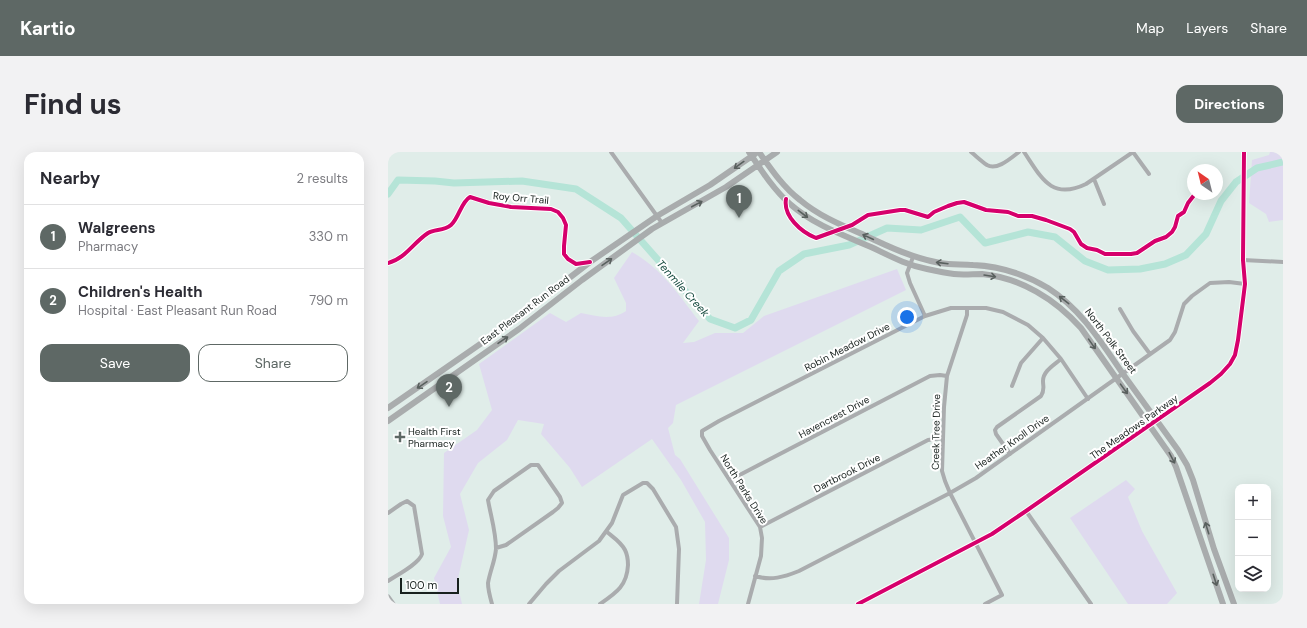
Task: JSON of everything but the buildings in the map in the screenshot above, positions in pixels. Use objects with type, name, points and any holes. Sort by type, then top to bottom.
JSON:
[{"type":"main road","name":"East Pleasant Run Road","points":[[388,408],[512,322],[552,290],[647,222],[710,185],[750,154],[758,152]]},
{"type":"main road","name":"North Polk Street","points":[[758,152],[775,175],[799,200],[821,215],[913,257],[945,264],[992,267],[1012,272],[1033,280],[1048,288],[1065,300],[1079,313],[1095,333],[1187,465],[1214,549],[1234,604]]},
{"type":"main road","name":"East Pleasant Run Road","points":[[388,421],[520,329],[652,229],[716,193],[777,152]]},
{"type":"main road","name":"North Polk Street","points":[[750,154],[773,185],[790,204],[810,219],[833,231],[910,265],[955,274],[982,274],[1004,278],[1031,288],[1045,296],[1072,319],[1081,328],[1150,425],[1176,467],[1223,604]]},
{"type":"main road","points":[[710,185],[716,193]]},
{"type":"main road","points":[[552,290],[559,298]]},
{"type":"main road","points":[[465,355],[471,362]]},
{"type":"main road","points":[[1206,552],[1214,549]]},
{"type":"street","points":[[611,152],[662,223]]},
{"type":"street","points":[[971,152],[987,164],[995,166],[1005,162],[1019,152]]},
{"type":"street","points":[[1024,152],[1047,184],[1057,189],[1067,190],[1077,188],[1094,179],[1133,152],[1149,174]]},
{"type":"street","name":"The Meadows Parkway","points":[[858,604],[992,534],[1157,421],[1210,383],[1230,364],[1235,356],[1238,340],[1245,284],[1243,260],[1244,153]]},
{"type":"street","points":[[1094,179],[1104,204]]},
{"type":"street","points":[[913,257],[907,273],[924,316]]},
{"type":"street","points":[[1243,260],[1283,262]]},
{"type":"street","name":"Heather Knoll Drive","points":[[756,576],[767,579],[783,577],[799,571],[976,478],[1170,340],[1176,332],[1184,304],[1192,296],[1210,284],[1229,282],[1245,284]]},
{"type":"street","name":"Robin Meadow Drive","points":[[702,432],[726,418],[924,316],[951,308],[986,308],[1003,312],[1028,325],[1043,338],[1061,359],[1088,399]]},
{"type":"street","name":"Creek Tree Drive","points":[[967,308],[967,314],[947,376],[944,396],[942,471],[950,493],[1002,595],[985,604]]},
{"type":"street","points":[[1120,309],[1133,331],[1150,354]]},
{"type":"street","points":[[1012,386],[1021,363],[1043,338]]},
{"type":"street","points":[[1010,454],[996,434],[995,430],[997,427],[1041,396],[1044,391],[1043,379],[1045,374],[1061,359]]},
{"type":"street","name":"Havencrest Drive","points":[[730,480],[930,376],[947,376]]},
{"type":"street","name":"North Parks Drive","points":[[702,432],[702,436],[707,445],[760,527],[762,538],[761,556],[748,604]]},
{"type":"street","name":"Dartbrook Drive","points":[[760,527],[928,440],[943,438]]},
{"type":"street","points":[[492,604],[489,595],[488,582],[496,548],[495,528],[488,500],[494,491],[531,465],[538,465],[560,497],[562,503],[553,512],[506,545],[496,548]]},
{"type":"street","points":[[529,604],[559,571],[600,540],[607,532],[623,496],[643,483],[647,483],[653,489],[676,527],[679,549],[677,604]]},
{"type":"street","points":[[388,513],[407,501],[414,506],[422,554],[421,559],[388,581]]},
{"type":"street","points":[[1026,512],[1089,603]]},
{"type":"street","points":[[600,604],[614,594],[625,583],[628,571],[628,561],[624,550],[620,544],[607,532]]},
{"type":"street","points":[[388,597],[393,604]]},
{"type":"shaded area","points":[[1270,152],[1283,152],[1283,220],[1269,222],[1266,214],[1249,203],[1252,160],[1269,155]]},
{"type":"shaded area","points":[[632,252],[661,274],[699,321],[683,343],[694,342],[715,333],[743,333],[764,316],[897,269],[906,290],[676,405],[673,423],[668,428],[675,455],[680,459],[729,538],[729,560],[718,604],[699,604],[706,560],[705,522],[681,480],[652,439],[582,487],[570,468],[541,434],[544,424],[518,420],[507,440],[478,463],[460,494],[469,530],[457,583],[462,604],[440,604],[434,578],[451,547],[443,516],[444,453],[477,430],[492,410],[479,364],[550,313],[566,322],[581,313],[610,317],[626,311],[626,303],[614,278]]},
{"type":"shaded area","points":[[1126,480],[1135,489],[1128,497],[1142,531],[1177,593],[1167,604],[1128,604],[1070,518]]},
{"type":"waterway","name":"Tenmile Creek","points":[[388,194],[398,180],[454,183],[522,181],[576,189],[621,218],[710,319],[735,328],[751,320],[779,271],[804,254],[849,245],[887,228],[921,230],[960,217],[985,243],[1028,232],[1055,237],[1085,261],[1108,270],[1140,269],[1165,264],[1186,255],[1206,234],[1221,201],[1236,182],[1257,168],[1283,162]]},
{"type":"cycle path","points":[[858,604],[992,534],[1210,383],[1230,364],[1235,355],[1238,340],[1245,284],[1243,260],[1244,152]]},
{"type":"cycle path","name":"Roy Orr Trail","points":[[388,263],[399,258],[428,233],[451,225],[464,202],[470,197],[489,203],[511,207],[551,209],[558,212],[566,225],[564,254],[568,259],[576,264],[590,262]]},
{"type":"cycle path","points":[[786,199],[787,211],[794,223],[799,228],[816,238],[852,225],[868,215],[905,210],[928,217],[934,212],[948,206],[964,202],[986,210],[1008,212],[1018,216],[1032,216],[1046,220],[1070,229],[1074,232],[1081,244],[1087,248],[1097,250],[1105,254],[1137,253],[1155,241],[1166,237],[1172,232],[1178,216],[1184,212],[1190,200]]},
{"type":"place","name":"Walgreens","points":[[739,218]]},
{"type":"place","name":"Children's Health","points":[[449,407]]},
{"type":"place","name":"Health First Pharmacy","points":[[400,437]]}]
